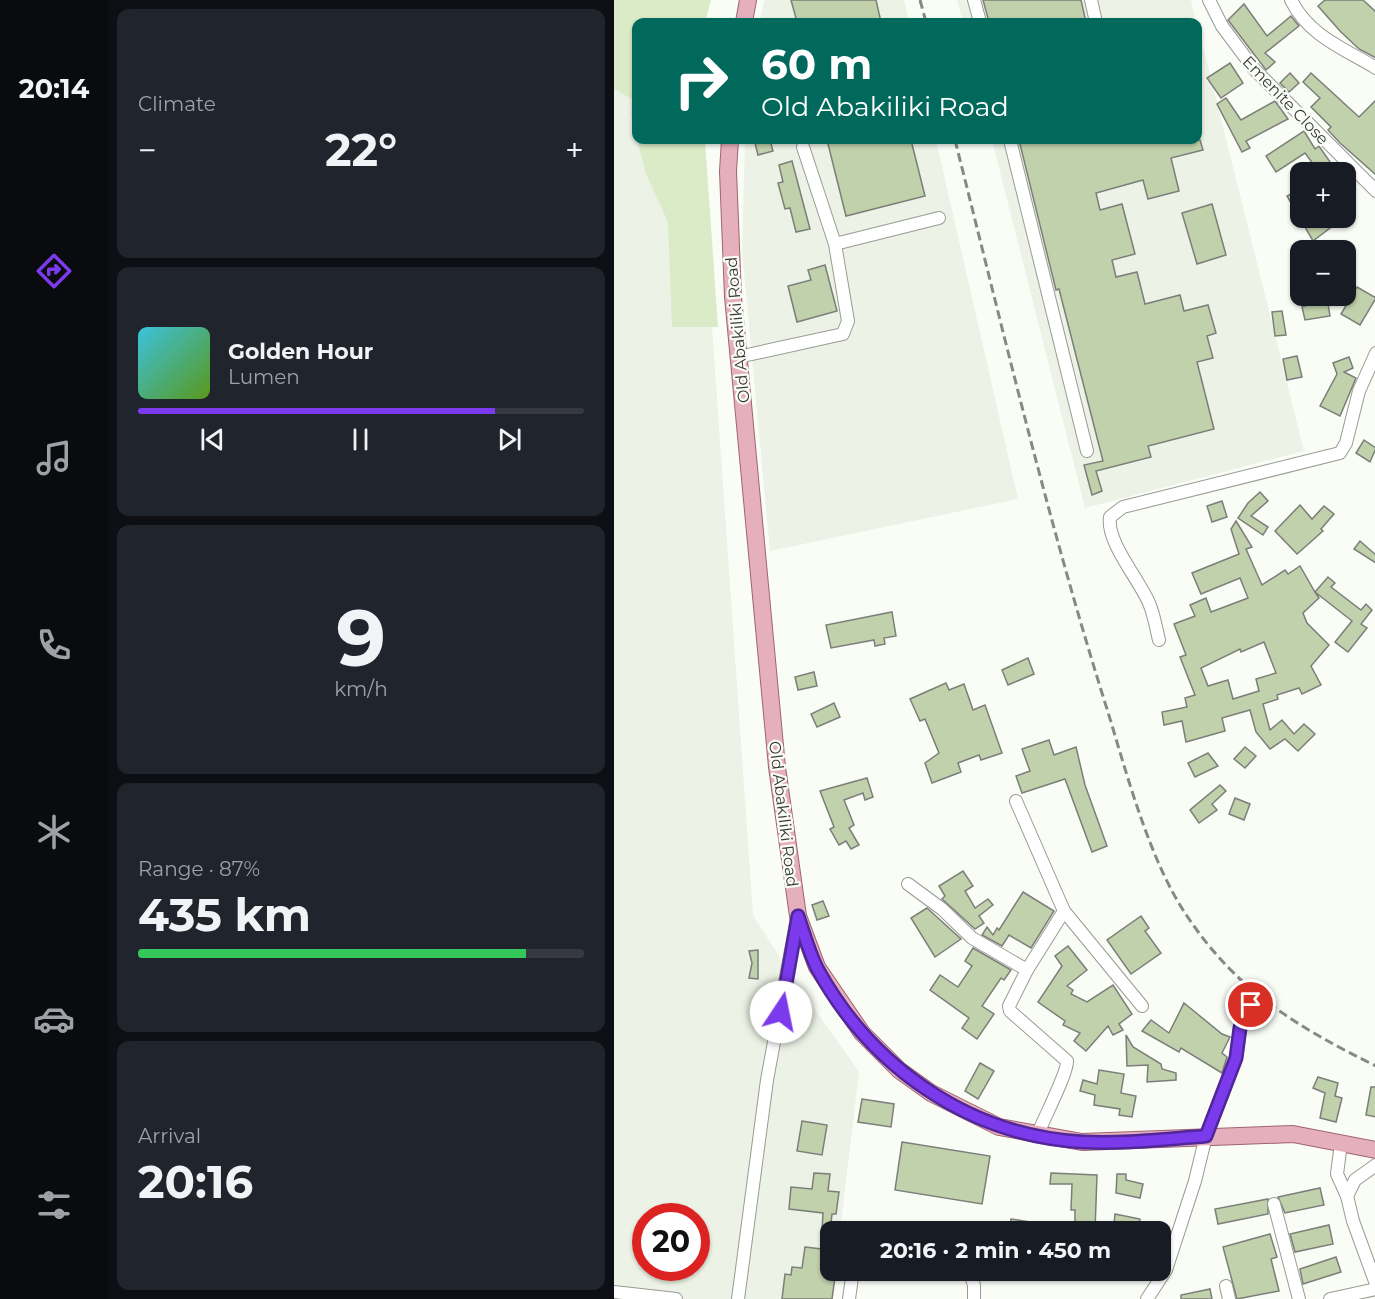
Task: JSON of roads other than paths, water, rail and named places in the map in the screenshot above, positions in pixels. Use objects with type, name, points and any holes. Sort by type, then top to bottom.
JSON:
[{"type":"main road","points":[[745,18],[748,0]]},
{"type":"main road","name":"Old Abakiliki Road","points":[[730,144],[729,222],[738,357],[776,767],[798,916],[817,967],[862,1033],[899,1070],[972,1116],[999,1127],[1037,1136],[1098,1142],[1293,1134],[1376,1150]]},
{"type":"street","points":[[974,0],[979,18]]},
{"type":"street","points":[[1091,0],[1095,18]]},
{"type":"street","name":"Emenite Close","points":[[1209,0],[1222,26],[1254,69],[1376,191]]},
{"type":"street","points":[[1291,0],[1297,13],[1322,38],[1376,68]]},
{"type":"street","points":[[1011,144],[1087,451]]},
{"type":"street","points":[[738,357],[843,334],[848,321],[835,244],[803,147]]},
{"type":"street","points":[[835,244],[939,218]]},
{"type":"street","points":[[1159,640],[1150,605],[1116,545],[1109,526],[1110,517],[1122,507],[1340,453],[1346,442],[1359,391],[1375,359]]},
{"type":"street","points":[[1016,801],[1064,911],[1142,1006]]},
{"type":"street","points":[[908,884],[942,909],[972,938],[1027,970]]},
{"type":"street","points":[[1037,1136],[1046,1111],[1068,1067],[1067,1061],[1010,1011],[1008,1006],[1027,970],[1064,911]]},
{"type":"street","points":[[738,1299],[767,1080],[798,916]]},
{"type":"street","points":[[1147,1299],[1166,1270],[1196,1181],[1206,1136],[1236,1058],[1240,1028],[1251,1005]]},
{"type":"street","points":[[1341,1143],[1337,1174],[1347,1196],[1353,1221],[1376,1284]]},
{"type":"street","points":[[1347,1196],[1355,1180],[1376,1165]]},
{"type":"street","points":[[1274,1204],[1299,1299]]},
{"type":"street","points":[[849,1299],[851,1281]]},
{"type":"street","points":[[973,1281],[974,1299]]},
{"type":"street","points":[[1226,1286],[1229,1299]]},
{"type":"street","points":[[1330,1299],[1376,1289]]},
{"type":"street","points":[[614,1292],[676,1299]]},
{"type":"railway","points":[[920,0],[925,18]]},
{"type":"railway","points":[[956,144],[1027,426],[1085,639],[1140,816],[1161,869],[1173,894],[1206,942],[1248,986],[1320,1037],[1376,1066]]}]
